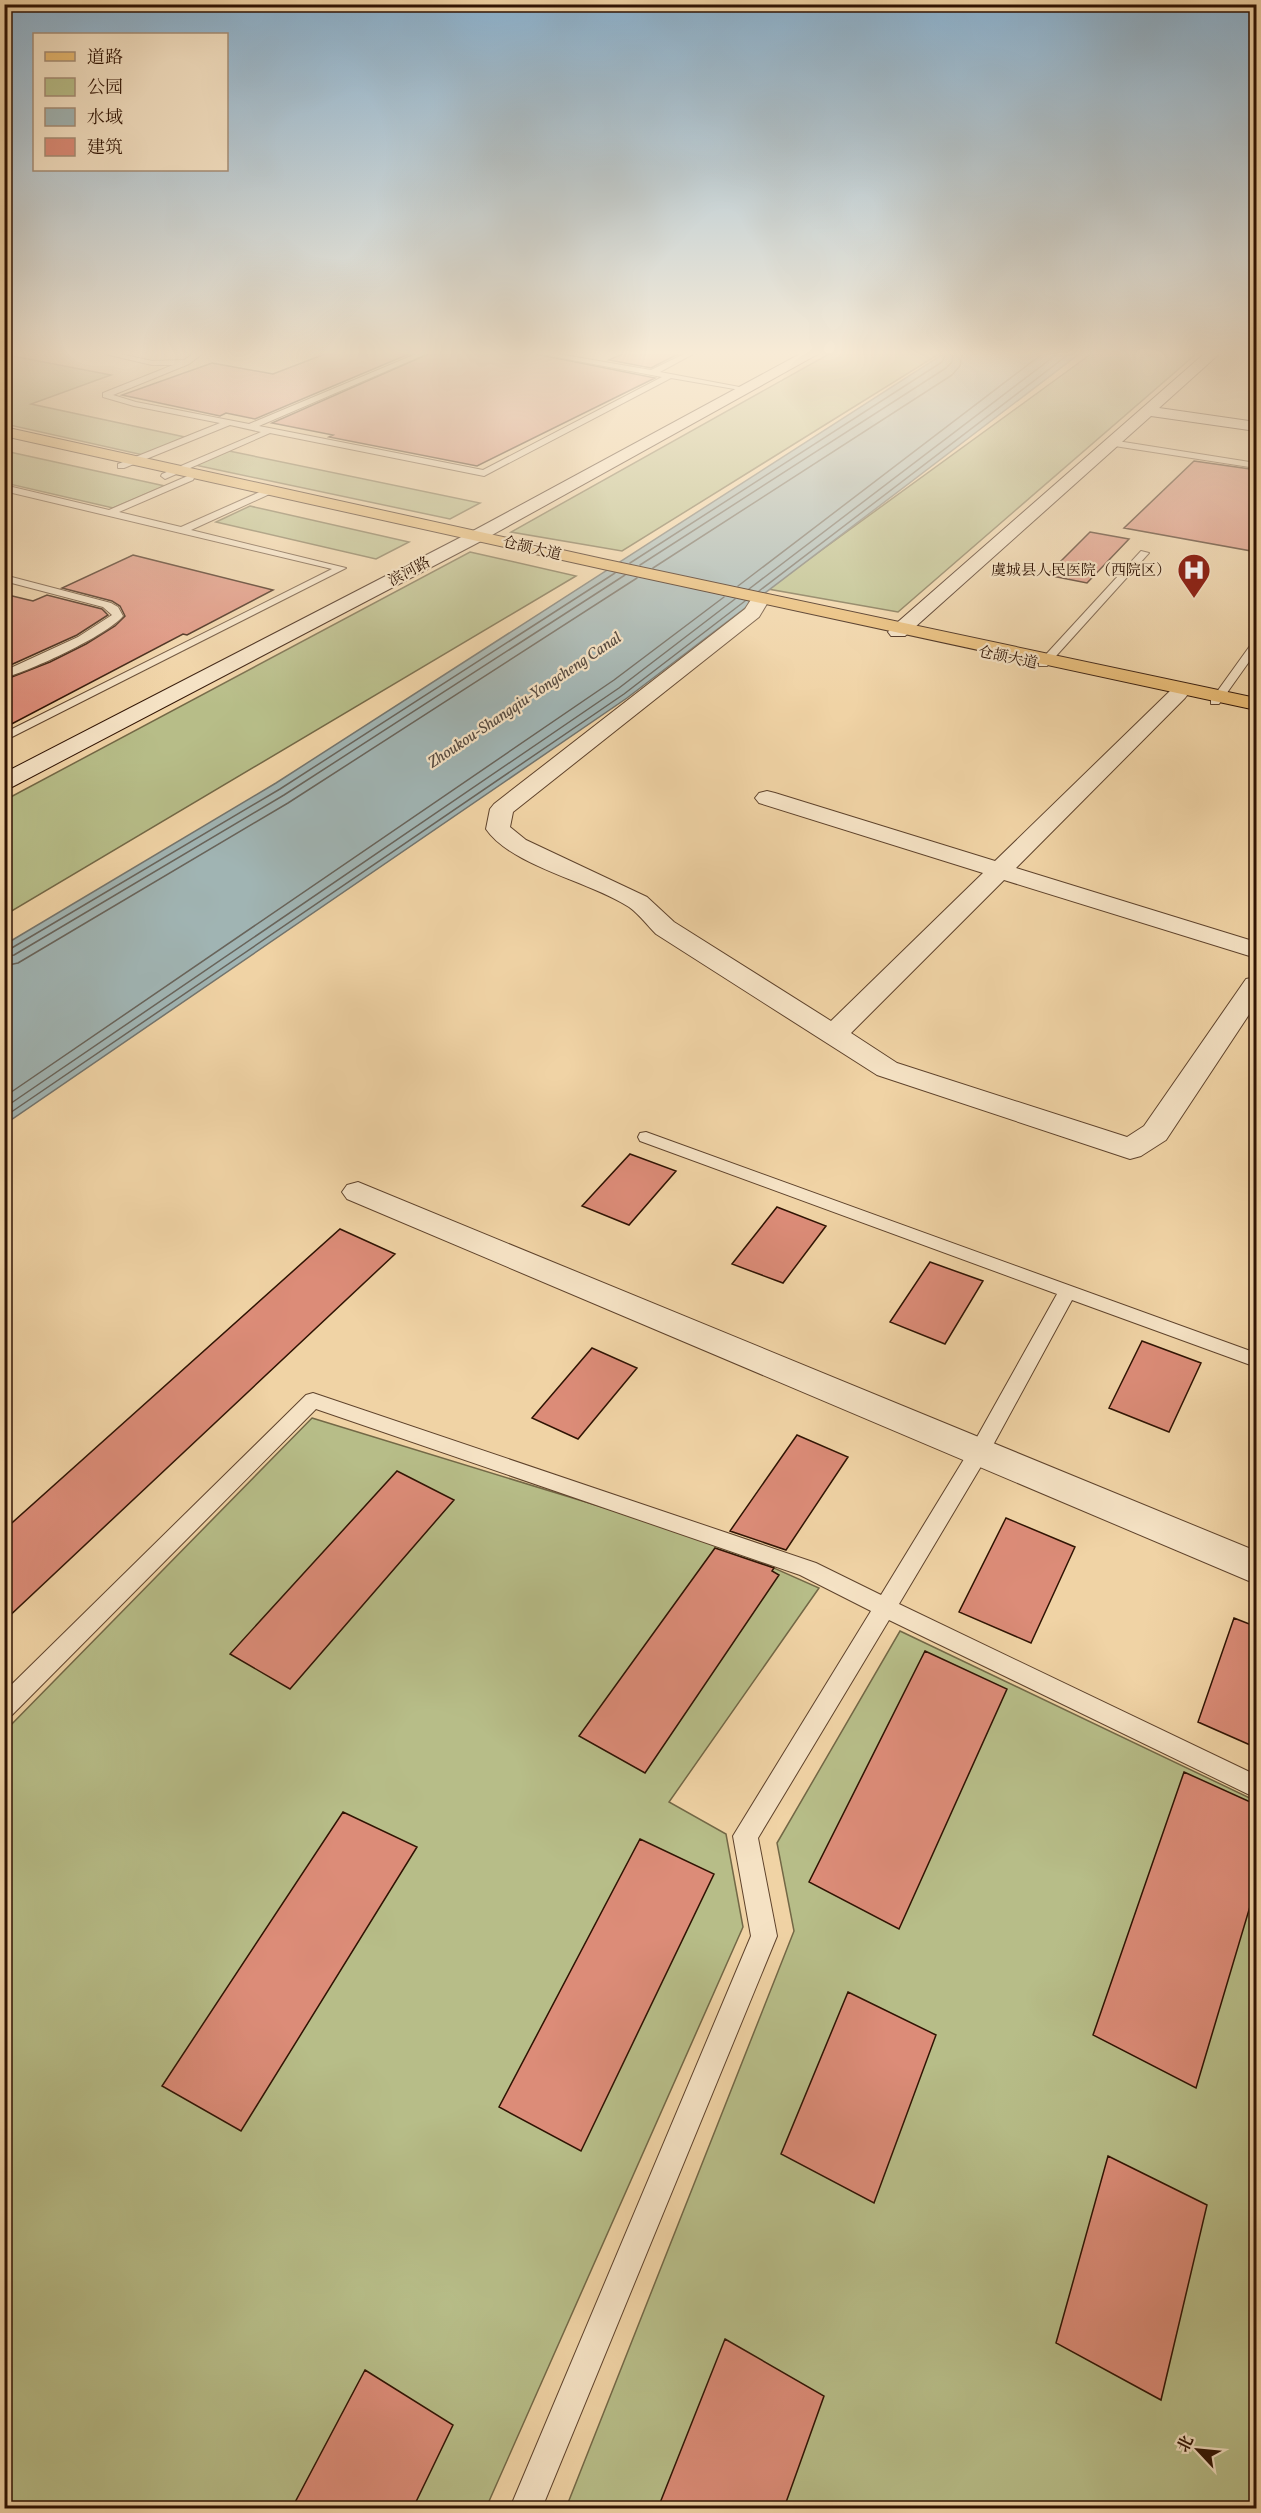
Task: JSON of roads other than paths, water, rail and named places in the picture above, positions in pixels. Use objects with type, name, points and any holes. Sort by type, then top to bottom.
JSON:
[{"type":"main road","name":"仓颉大道","points":[[166,471],[1217,699],[1257,711]]},
{"type":"main road","name":"仓颉大道","points":[[1045,662],[1178,694],[1257,704]]},
{"type":"street","name":"滨河路","points":[[4,782],[472,538],[595,471]]},
{"type":"street","points":[[900,630],[1079,471]]},
{"type":"street","points":[[761,600],[752,613],[502,809],[498,829],[518,845],[638,902],[665,928],[887,1069],[1130,1149],[1155,1133],[1257,985]]},
{"type":"street","points":[[833,1035],[1178,694]]},
{"type":"street","points":[[767,798],[1257,950]]},
{"type":"street","points":[[358,1192],[1257,1568]]},
{"type":"lane","points":[[110,513],[189,471]]},
{"type":"lane","points":[[4,488],[341,567],[4,738]]},
{"type":"lane","points":[[182,530],[264,493]]},
{"type":"lane","points":[[1045,662],[1144,554]]},
{"type":"lane","points":[[4,578],[107,605],[114,609],[118,616],[103,627],[4,675]]},
{"type":"lane","points":[[1217,699],[1257,645]]},
{"type":"lane","points":[[646,1137],[1257,1360]]},
{"type":"lane","points":[[526,2508],[764,1936],[745,1836],[979,1452],[1068,1291]]},
{"type":"lane","points":[[4,1708],[313,1400],[808,1569],[1257,1787]]},
{"type":"water","name":"Zhoukou-Shangqiu-Yongcheng Canal","points":[[761,471],[925,471],[627,698],[5,1124],[4,945],[276,783]]},
{"type":"place","name":"虞城县人民医院（西院区）","points":[[1194,599]]}]
